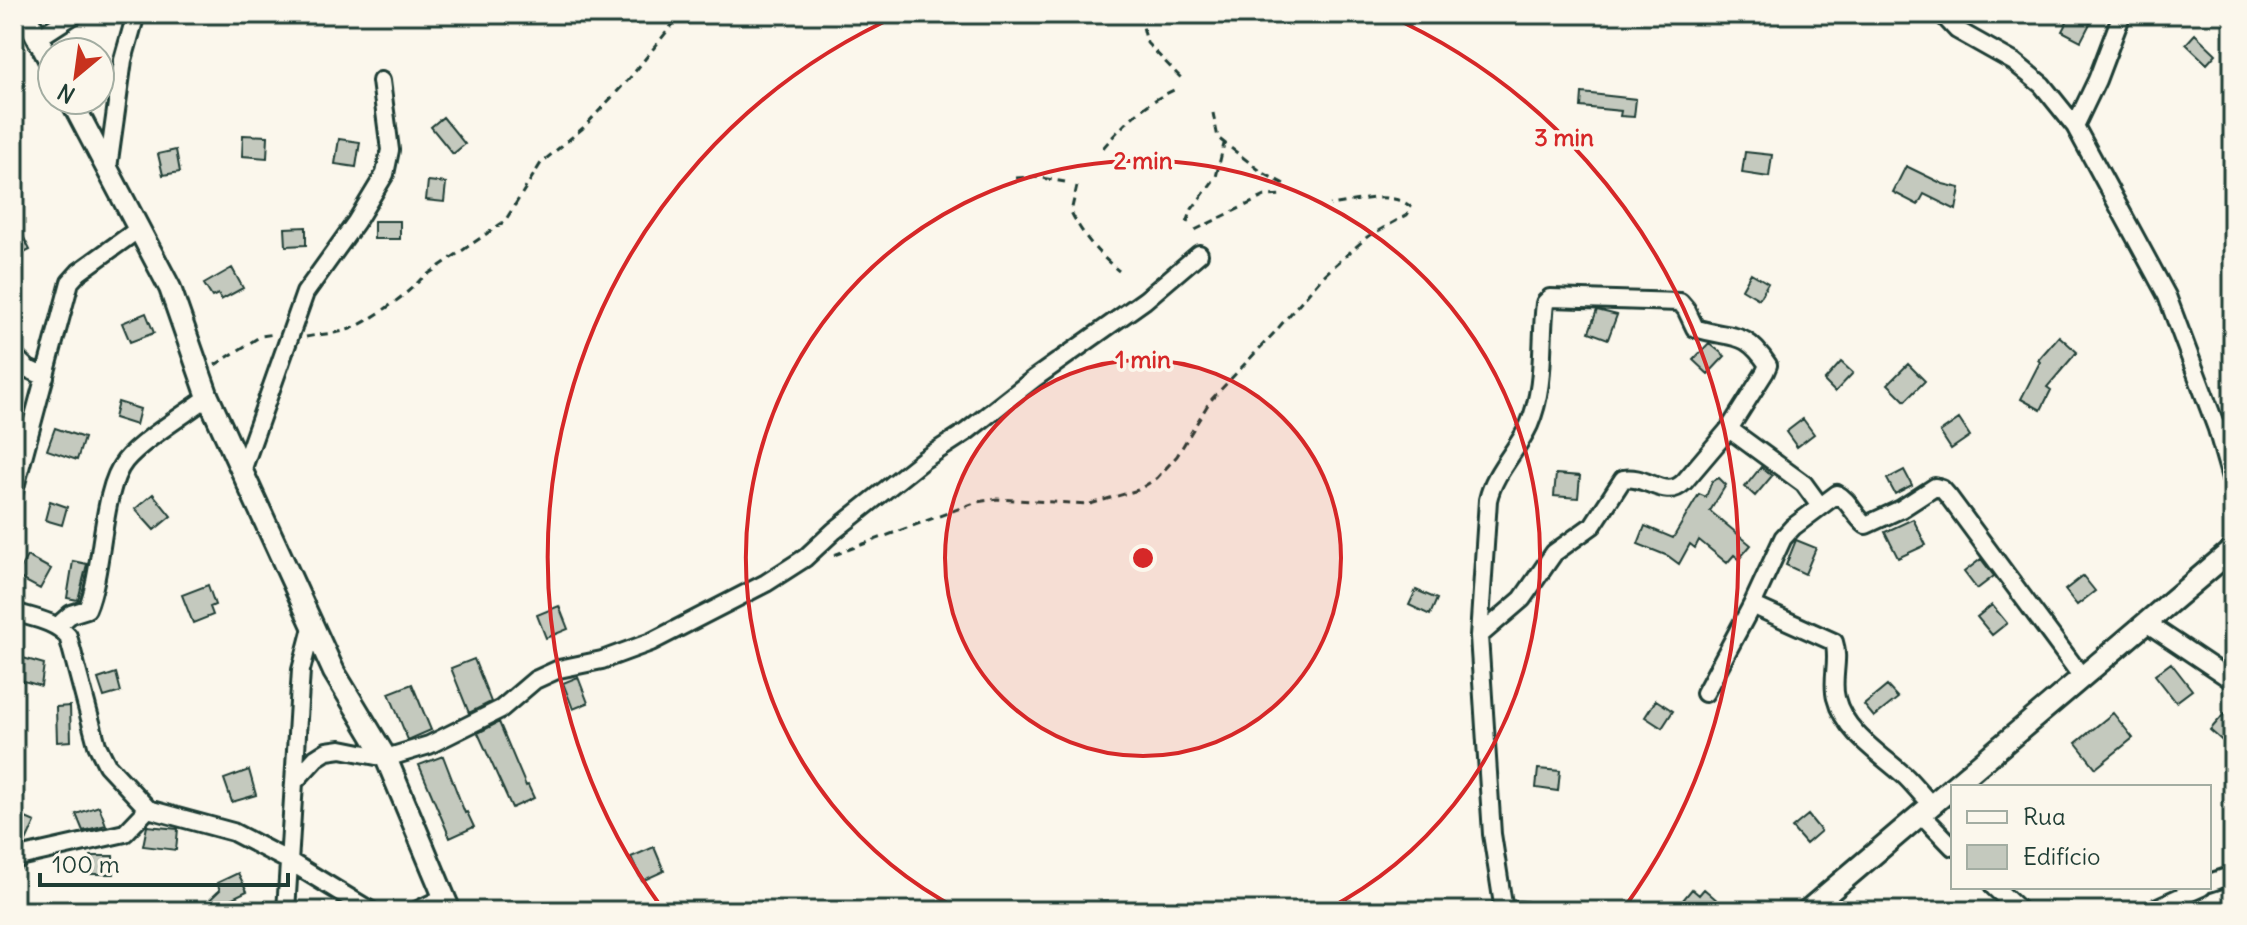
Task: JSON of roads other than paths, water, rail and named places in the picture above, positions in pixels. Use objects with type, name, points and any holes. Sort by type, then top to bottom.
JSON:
[{"type":"street","points":[[25,14],[37,36]]},
{"type":"street","points":[[41,36],[75,14]]},
{"type":"street","points":[[108,168],[123,60],[136,14]]},
{"type":"street","points":[[1942,14],[1957,30],[2014,62],[2042,85],[2075,126],[2167,296],[2217,429],[2233,485]]},
{"type":"street","points":[[2075,126],[2122,14]]},
{"type":"street","points":[[243,468],[305,293],[356,222],[385,174],[390,150],[381,81]]},
{"type":"street","points":[[80,116],[170,288],[208,397],[348,697],[386,758],[448,904],[416,911]]},
{"type":"street","points":[[14,491],[70,282],[79,272],[140,228]]},
{"type":"street","points":[[295,781],[316,758],[327,751],[341,749],[386,758],[429,745],[501,709],[535,680],[559,669],[602,660],[651,642],[766,583],[805,558],[923,460],[966,432],[1035,378],[1145,300],[1199,254]]},
{"type":"street","points":[[1479,636],[1522,599],[1554,553],[1593,525],[1623,479],[1633,477],[1669,491],[1677,488],[1729,429],[1768,365],[1753,344],[1730,334],[1695,328],[1680,302],[1550,298],[1545,303],[1540,395],[1528,427],[1491,486],[1479,636],[1492,834],[1504,910],[1524,911]]},
{"type":"street","points":[[14,356],[28,369],[45,377]]},
{"type":"street","points":[[61,629],[62,622],[71,614],[87,609],[94,592],[107,514],[123,464],[208,397]]},
{"type":"street","points":[[1729,429],[1804,484],[1820,506]]},
{"type":"street","points":[[1705,693],[1752,605],[1783,538],[1837,494],[1866,525],[1901,509],[1935,487],[1942,489],[2082,677]]},
{"type":"street","points":[[1955,785],[2233,549]]},
{"type":"street","points":[[1752,605],[1834,642],[1837,649],[1835,698],[1842,715],[1870,747],[1907,778],[1951,844]]},
{"type":"street","points":[[14,612],[61,629],[68,636],[97,745],[107,765],[148,809],[233,832],[289,861],[371,911]]},
{"type":"street","points":[[2145,622],[2233,681]]},
{"type":"street","points":[[286,911],[301,670],[313,624]]},
{"type":"street","points":[[1807,911],[1951,789]]},
{"type":"street","points":[[14,861],[23,856],[125,833],[148,809]]},
{"type":"street","points":[[2211,882],[2233,875]]},
{"type":"street","points":[[1996,889],[2020,911]]},
{"type":"street","points":[[2149,911],[2198,889]]}]
